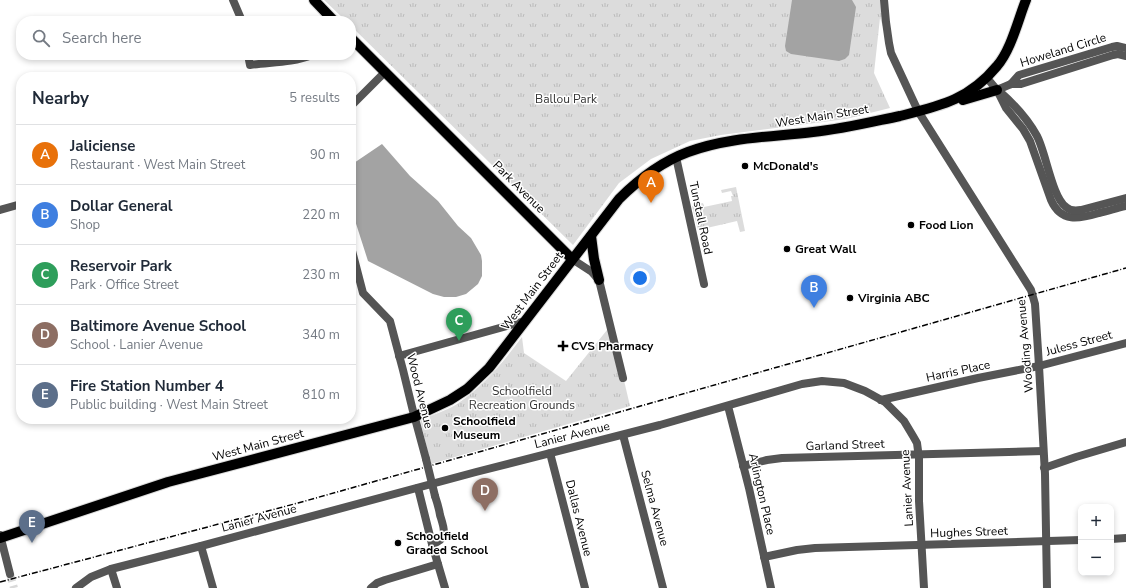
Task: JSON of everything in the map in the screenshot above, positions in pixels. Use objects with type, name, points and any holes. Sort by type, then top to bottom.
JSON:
[{"type":"main road","points":[[314,0],[329,16]]},
{"type":"main road","name":"West Main Street","points":[[0,536],[168,482],[414,417],[450,400],[472,385],[500,356],[525,321],[619,199],[630,187],[656,168],[676,157],[701,147],[842,128],[942,105],[957,99],[968,93],[987,78],[998,65],[1006,53],[1026,0]]},
{"type":"main road","name":"Park Avenue","points":[[356,43],[572,259]]},
{"type":"main road","points":[[942,105],[997,90]]},
{"type":"main road","points":[[591,236],[599,280]]},
{"type":"street","points":[[233,0],[240,16]]},
{"type":"street","name":"Wooding Avenue","points":[[884,0],[891,54],[918,111],[1031,290],[1035,304],[1044,451],[1047,588]]},
{"type":"street","name":"Howeland Circle","points":[[1066,65],[1112,47],[1117,46],[1126,48]]},
{"type":"street","name":"Howeland Circle","points":[[997,90],[1010,84],[1019,75],[1118,54],[1126,56]]},
{"type":"street","points":[[249,60],[250,65],[294,60]]},
{"type":"street","points":[[356,101],[385,72]]},
{"type":"street","points":[[987,78],[997,90],[1006,108],[1030,133],[1030,141],[1043,163],[1053,194],[1054,207],[1064,215],[1073,218],[1126,198]]},
{"type":"street","name":"Tunstall Road","points":[[676,157],[704,284]]},
{"type":"street","points":[[0,210],[16,205]]},
{"type":"street","points":[[1087,213],[1126,206]]},
{"type":"street","name":"Park Avenue","points":[[572,259],[592,272],[599,280]]},
{"type":"street","name":"Wood Avenue","points":[[356,266],[363,293],[390,321],[404,370],[414,417],[444,531],[442,539],[432,544]]},
{"type":"street","points":[[599,280],[623,378]]},
{"type":"street","points":[[399,356],[525,321]]},
{"type":"street","name":"Juless Street","points":[[1039,366],[1126,343]]},
{"type":"street","name":"Harris Place","points":[[881,400],[1039,366]]},
{"type":"street","name":"Lanier Avenue","points":[[76,588],[91,577],[111,569],[623,435],[802,384],[822,381],[844,383],[865,391],[886,402],[908,427],[916,443],[919,454],[919,501],[924,588]]},
{"type":"street","name":"Arlington Place","points":[[728,406],[744,466],[771,588]]},
{"type":"street","name":"Selma Avenue","points":[[623,435],[663,588]]},
{"type":"street","points":[[1044,468],[1126,442]]},
{"type":"street","name":"Garland Street","points":[[744,466],[782,458],[1044,451]]},
{"type":"street","name":"Dallas Avenue","points":[[550,453],[585,588]]},
{"type":"street","points":[[418,488],[445,588]]},
{"type":"street","points":[[0,536],[10,574]]},
{"type":"street","points":[[1114,539],[1126,538]]},
{"type":"street","name":"Hughes Street","points":[[764,557],[815,548],[1078,540]]},
{"type":"street","points":[[201,546],[213,588]]},
{"type":"street","points":[[371,588],[384,580],[438,564]]},
{"type":"street","points":[[111,569],[117,588]]},
{"type":"green space","name":"Ballou Park","points":[[324,0],[884,0],[896,64],[880,18],[874,73],[890,108],[846,119],[721,135],[690,141],[651,159],[619,183],[573,245],[356,31],[356,16],[341,16]]},
{"type":"green space","points":[[736,187],[745,231],[740,232],[737,221],[698,230],[692,206],[703,203],[704,207],[732,201],[731,196],[733,196],[731,191],[722,193],[721,190]]},
{"type":"green space","name":"Schoolfield Recreation Grounds","points":[[611,325],[630,406],[431,464],[420,420],[448,409],[467,397],[492,373],[522,337],[524,353],[566,381]]},
{"type":"shaded area","points":[[792,0],[852,0],[856,7],[849,55],[845,59],[839,61],[791,54],[786,51],[785,46]]},
{"type":"shaded area","points":[[382,144],[410,176],[438,201],[458,226],[471,238],[481,255],[482,261],[482,276],[478,284],[466,294],[456,297],[444,297],[433,294],[368,261],[356,224],[356,162]]},
{"type":"tunnel","points":[[10,574],[14,588]]},
{"type":"railway","points":[[0,582],[298,503],[1126,268]]},
{"type":"place","name":"McDonald's","points":[[745,166]]},
{"type":"place","name":"Jaliciense","points":[[651,203]]},
{"type":"place","name":"Food Lion","points":[[911,225]]},
{"type":"place","name":"Great Wall","points":[[787,249]]},
{"type":"place","name":"Virginia ABC","points":[[850,298]]},
{"type":"place","name":"Dollar General","points":[[814,308]]},
{"type":"place","name":"Reservoir Park","points":[[459,341]]},
{"type":"place","name":"CVS Pharmacy","points":[[563,346]]},
{"type":"place","name":"Schoolfield Museum","points":[[445,428]]},
{"type":"place","name":"Baltimore Avenue School","points":[[485,511]]},
{"type":"place","name":"Fire Station Number 4","points":[[32,543]]},
{"type":"place","name":"Schoolfield Graded School","points":[[398,543]]}]
